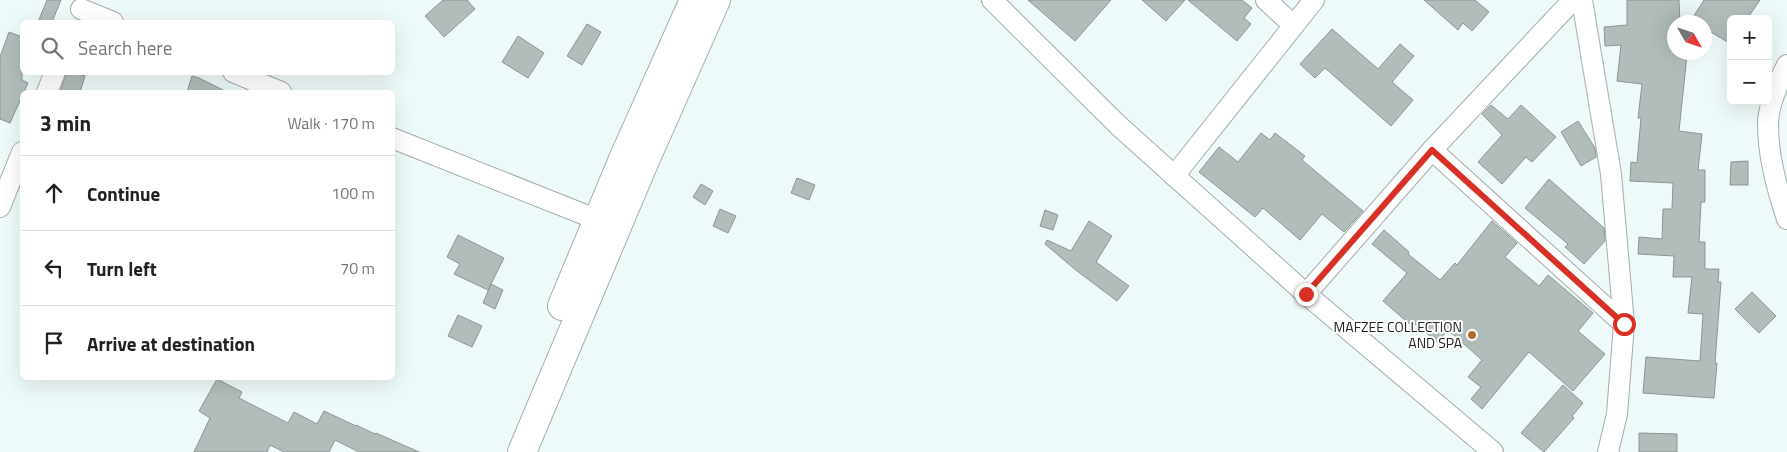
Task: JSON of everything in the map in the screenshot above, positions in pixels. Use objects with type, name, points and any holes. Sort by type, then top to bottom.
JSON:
[{"type":"highway","points":[[503,452],[598,220],[694,0]]},
{"type":"highway","points":[[522,452],[643,165],[716,0]]},
{"type":"street","points":[[1266,0],[1293,25]]},
{"type":"street","points":[[1174,176],[1314,0]]},
{"type":"street","points":[[1306,294],[1432,150],[1573,0]]},
{"type":"street","points":[[1582,0],[1611,174],[1624,324],[1617,414],[1608,452]]},
{"type":"street","points":[[994,1],[1119,126],[1174,176],[1306,294],[1493,452]]},
{"type":"street","points":[[80,11],[107,20]]},
{"type":"street","points":[[1787,65],[1777,85],[1768,122],[1773,176],[1787,219]]},
{"type":"street","points":[[48,90],[54,75]]},
{"type":"street","points":[[240,75],[276,90]]},
{"type":"street","points":[[395,139],[598,220]]},
{"type":"street","points":[[1432,150],[1624,324]]},
{"type":"street","points":[[0,207],[20,157]]},
{"type":"building","points":[[47,0],[61,0],[53,20],[39,20]]},
{"type":"building","points":[[443,0],[467,0],[475,9],[444,37],[425,16]]},
{"type":"building","points":[[1028,0],[1111,0],[1075,41]]},
{"type":"building","points":[[1142,0],[1185,0],[1166,21]]},
{"type":"building","points":[[1188,0],[1242,0],[1252,8],[1244,18],[1251,24],[1237,41]]},
{"type":"building","points":[[1424,0],[1475,0],[1489,12],[1472,31],[1463,23],[1458,30]]},
{"type":"building","points":[[1627,0],[1679,0],[1680,15],[1667,15],[1667,60],[1686,60],[1679,131],[1702,134],[1698,170],[1705,170],[1705,202],[1701,202],[1699,242],[1705,242],[1705,269],[1719,269],[1718,282],[1721,282],[1714,398],[1643,393],[1646,357],[1700,361],[1703,314],[1688,313],[1692,277],[1673,277],[1674,256],[1638,254],[1639,237],[1662,239],[1663,209],[1672,209],[1673,183],[1630,181],[1631,162],[1637,163],[1641,118],[1638,118],[1642,84],[1617,81],[1621,45],[1605,46],[1604,27],[1627,25]]},
{"type":"building","points":[[1704,0],[1760,0],[1750,15],[1727,15],[1727,42],[1712,33],[1712,15],[1694,15]]},
{"type":"building","points":[[587,24],[601,32],[582,65],[567,56]]},
{"type":"building","points":[[1332,29],[1378,69],[1400,44],[1414,56],[1392,82],[1413,100],[1391,126],[1325,68],[1315,78],[1300,64]]},
{"type":"building","points":[[9,32],[20,36],[20,75],[22,75],[22,80],[28,83],[25,90],[20,90],[20,101],[10,123],[0,119],[0,57]]},
{"type":"building","points":[[518,36],[544,53],[528,78],[502,62]]},
{"type":"building","points":[[66,75],[85,76],[81,90],[61,90]]},
{"type":"building","points":[[192,76],[223,90],[188,90]]},
{"type":"building","points":[[1491,105],[1508,119],[1521,105],[1556,137],[1532,162],[1526,157],[1502,184],[1478,162],[1502,135],[1482,114]]},
{"type":"building","points":[[1578,121],[1595,148],[1596,157],[1581,166],[1561,132]]},
{"type":"building","points":[[1261,133],[1270,140],[1275,133],[1305,156],[1302,160],[1363,211],[1344,232],[1322,214],[1300,240],[1263,208],[1255,217],[1199,172],[1219,147],[1238,162]]},
{"type":"building","points":[[1748,161],[1748,185],[1730,185],[1731,162]]},
{"type":"building","points":[[797,178],[815,185],[809,200],[791,193]]},
{"type":"building","points":[[1549,179],[1604,228],[1605,241],[1584,264],[1565,247],[1568,244],[1525,208]]},
{"type":"building","points":[[701,184],[713,191],[705,205],[693,197]]},
{"type":"building","points":[[720,209],[736,216],[728,233],[713,226]]},
{"type":"building","points":[[1045,210],[1058,215],[1053,230],[1040,226]]},
{"type":"building","points":[[1089,221],[1112,236],[1096,262],[1129,286],[1117,301],[1045,244],[1047,240],[1071,251]]},
{"type":"building","points":[[1492,221],[1517,243],[1505,257],[1539,286],[1548,275],[1593,313],[1578,331],[1605,354],[1573,391],[1529,352],[1482,409],[1471,399],[1481,387],[1468,377],[1482,360],[1448,330],[1437,342],[1416,324],[1413,327],[1383,301],[1407,273],[1372,244],[1384,230],[1409,252],[1408,254],[1440,280],[1455,263],[1457,265]]},
{"type":"building","points":[[458,235],[504,258],[488,290],[454,274],[460,264],[447,257]]},
{"type":"building","points":[[491,284],[503,290],[495,309],[483,303]]},
{"type":"building","points":[[1752,292],[1776,316],[1759,333],[1735,309]]},
{"type":"building","points":[[458,315],[482,326],[472,347],[448,336]]},
{"type":"building","points":[[216,380],[219,380],[242,392],[239,398],[288,423],[294,412],[317,424],[324,411],[419,452],[359,452],[335,440],[329,452],[284,452],[270,445],[267,452],[194,452],[210,418],[199,411]]},
{"type":"building","points":[[1563,385],[1583,403],[1572,416],[1574,418],[1544,452],[1521,433]]},
{"type":"building","points":[[1639,433],[1677,434],[1677,452],[1639,452]]},
{"type":"place","name":"MAFZEE COLLECTION AND SPA","points":[[1472,335]]},
{"type":"route","points":[[1306,294],[1432,150],[1624,324]]}]
